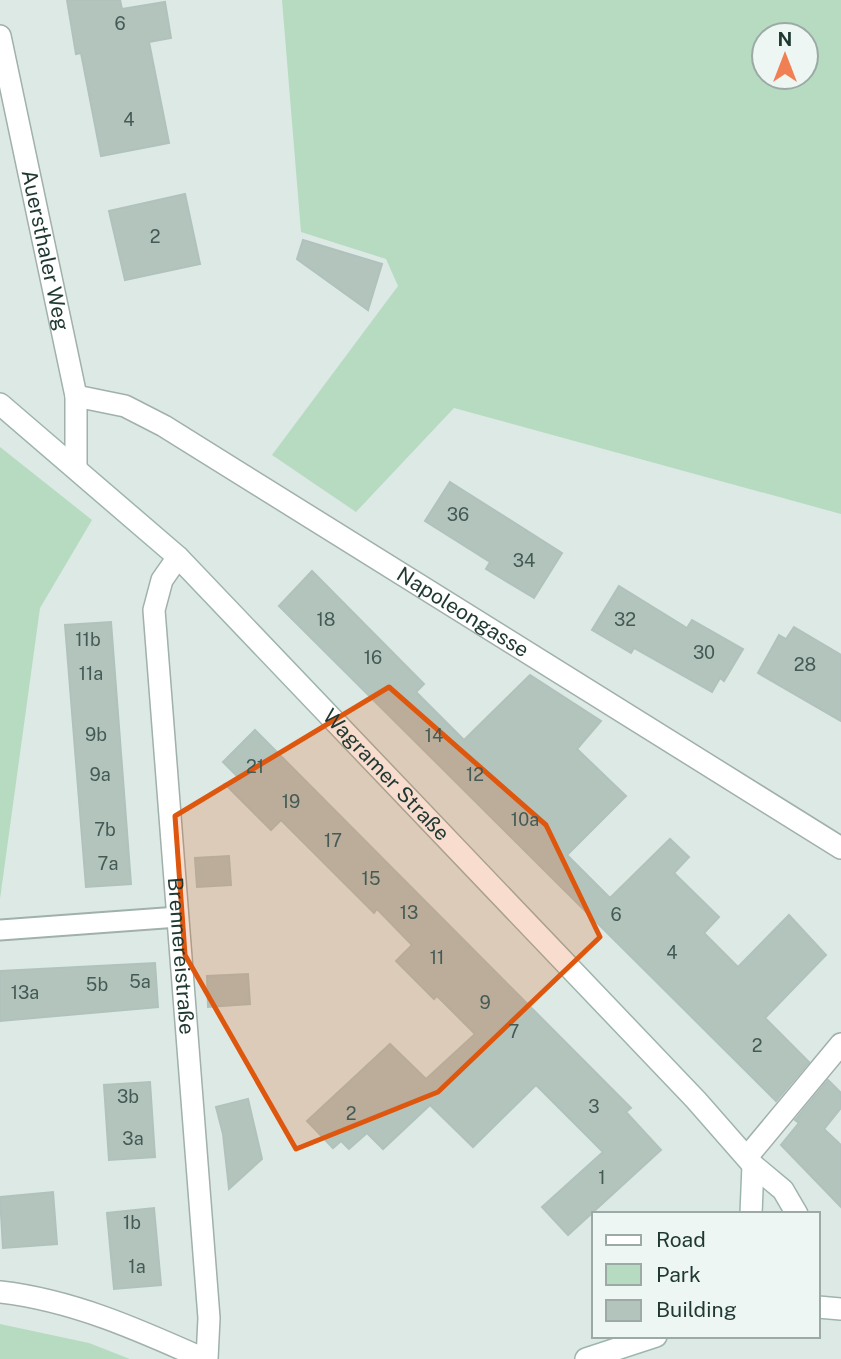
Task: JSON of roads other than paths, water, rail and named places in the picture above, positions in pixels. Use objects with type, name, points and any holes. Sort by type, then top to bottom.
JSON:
[{"type":"street","name":"Auersthaler Weg","points":[[0,36],[76,396],[76,466]]},
{"type":"street","name":"Napoleongasse","points":[[76,396],[125,406],[164,426],[841,848]]},
{"type":"street","name":"Wagramer Straße","points":[[0,404],[76,466],[178,557],[373,759],[750,1161],[783,1190],[796,1212]]},
{"type":"street","name":"Brennereistraße","points":[[178,557],[162,580],[154,610],[209,1318],[205,1359]]},
{"type":"street","points":[[751,1212],[750,1161],[841,1044]]},
{"type":"street","points":[[0,1293],[70,1306],[140,1331],[205,1359]]},
{"type":"street","points":[[586,1359],[650,1338]]},
{"type":"lane","points":[[0,930],[178,917]]}]
